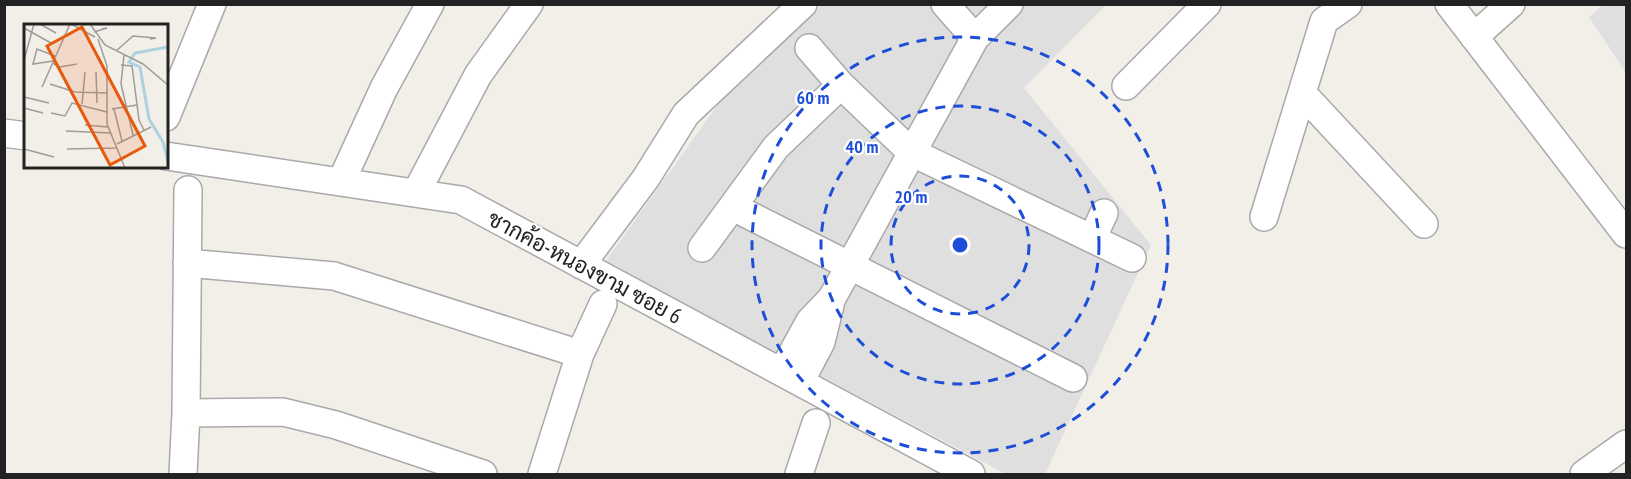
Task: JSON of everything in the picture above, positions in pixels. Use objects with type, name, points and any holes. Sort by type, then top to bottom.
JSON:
[{"type":"street","points":[[168,112],[212,4]]},
{"type":"street","points":[[341,182],[384,88],[430,4]]},
{"type":"street","points":[[416,193],[478,75],[529,4]]},
{"type":"street","points":[[581,265],[646,178],[686,114],[803,4]]},
{"type":"street","points":[[945,4],[975,38]]},
{"type":"street","points":[[791,377],[821,342],[832,298],[975,38],[1009,4]]},
{"type":"street","points":[[1126,86],[1207,4]]},
{"type":"street","points":[[1449,4],[1626,234]]},
{"type":"street","points":[[1474,37],[1511,4]]},
{"type":"street","points":[[1264,217],[1324,21],[1334,8]]},
{"type":"street","points":[[809,48],[841,85],[911,152],[1132,258]]},
{"type":"street","points":[[702,248],[776,147],[841,85]]},
{"type":"street","points":[[1302,93],[1424,224]]},
{"type":"street","points":[[4,133],[24,136]]},
{"type":"street","name":"ชากค้อ-หนองขาม ซอย 6","points":[[168,156],[461,200],[971,474]]},
{"type":"street","points":[[183,474],[186,413],[188,190]]},
{"type":"street","points":[[733,207],[1073,378]]},
{"type":"street","points":[[1092,239],[1104,213]]},
{"type":"street","points":[[187,263],[334,276],[580,354]]},
{"type":"street","points":[[542,474],[580,354],[603,304]]},
{"type":"street","points":[[186,413],[283,412],[336,425],[483,474]]},
{"type":"street","points":[[799,474],[816,423]]},
{"type":"street","points":[[1584,474],[1626,444]]},
{"type":"shaded area","points":[[822,5],[1106,5],[1024,88],[1151,245],[1045,474],[1006,474],[605,262],[730,88]]},
{"type":"shaded area","points":[[1603,5],[1626,5],[1626,73],[1589,17]]}]
